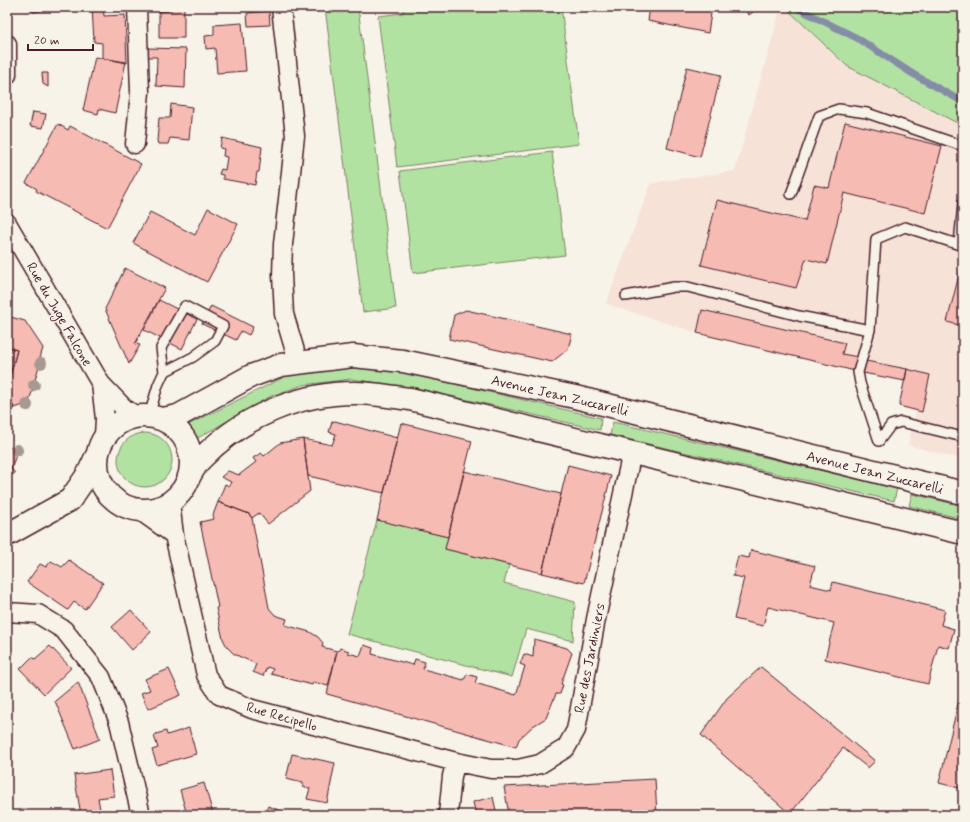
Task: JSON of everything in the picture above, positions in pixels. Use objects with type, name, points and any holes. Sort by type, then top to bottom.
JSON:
[{"type":"main road","name":"Avenue Jean Zuccarelli","points":[[149,417],[178,416],[251,376],[281,365],[295,362],[353,356],[403,361],[575,397],[963,493]]},
{"type":"main road","points":[[70,500],[102,500],[130,507],[155,509],[170,502],[181,492],[202,457],[237,428],[292,402],[325,395],[355,393],[410,399],[963,533]]},
{"type":"main road","points":[[7,535],[70,500],[88,474],[104,436],[113,427],[124,420],[149,417],[174,426],[183,437],[189,449],[191,463],[189,477]]},
{"type":"main road","points":[[96,457],[97,472],[102,485],[110,496],[130,507]]},
{"type":"street","points":[[135,144],[140,92],[137,7]]},
{"type":"street","points":[[281,7],[294,136],[283,244],[282,275],[284,314],[294,351],[295,362]]},
{"type":"street","points":[[7,44],[7,76]]},
{"type":"street","name":"Rue du Juge Falcone","points":[[7,223],[101,384],[124,408],[149,417]]},
{"type":"street","name":"Rue du Juge Falcone","points":[[101,384],[105,419],[104,436]]},
{"type":"street","name":"Rue des Jardiniers","points":[[456,762],[491,769],[518,769],[540,764],[566,748],[576,730],[596,619],[632,452]]},
{"type":"street","name":"Rue Recipello","points":[[170,502],[174,535],[206,675],[219,695],[252,709],[456,762]]},
{"type":"street","points":[[130,507],[174,535]]},
{"type":"street","points":[[7,612],[38,614],[64,630],[101,677],[120,722],[140,815]]},
{"type":"street","points":[[448,815],[452,776],[456,762]]},
{"type":"lane","points":[[792,194],[819,116],[839,109],[867,113],[963,146]]},
{"type":"lane","points":[[963,203],[962,244],[905,227],[876,239],[870,330],[858,372],[860,383],[879,441],[891,425],[901,422],[963,437]]},
{"type":"lane","points":[[626,296],[674,287],[688,287],[799,316],[870,330]]},
{"type":"lane","points":[[149,417],[158,385],[164,372],[160,348],[185,306],[223,326],[216,341],[193,357],[164,372]]},
{"type":"shaded area","points":[[781,7],[785,7],[847,66],[963,126],[963,460],[908,445],[916,411],[899,406],[904,381],[697,333],[606,304],[651,183],[735,171]]},
{"type":"green space","points":[[325,7],[358,7],[396,308],[363,312]]},
{"type":"green space","points":[[403,7],[561,7],[579,144],[397,167],[378,16],[403,13]]},
{"type":"green space","points":[[785,7],[963,7],[963,126],[847,66]]},
{"type":"green space","points":[[552,152],[565,255],[413,273],[400,171]]},
{"type":"green space","points":[[329,368],[362,368],[403,372],[601,418],[600,430],[416,388],[351,379],[303,385],[271,396],[196,439],[188,425],[288,375]]},
{"type":"green space","points":[[613,422],[897,488],[894,501],[610,435]]},
{"type":"green space","points":[[140,433],[150,433],[160,437],[168,445],[172,455],[172,465],[168,475],[160,483],[150,487],[140,487],[130,483],[122,475],[118,465],[118,455],[122,445],[130,437]]},
{"type":"green space","points":[[912,494],[963,506],[963,519],[909,506]]},
{"type":"green space","points":[[377,520],[448,537],[445,549],[509,565],[504,583],[575,602],[573,641],[526,629],[512,677],[347,634]]},
{"type":"building","points":[[29,7],[69,7],[33,12]]},
{"type":"building","points":[[92,7],[103,7],[104,16],[125,15],[127,63],[102,58],[102,43],[94,42]]},
{"type":"building","points":[[171,7],[184,7],[184,38],[159,38],[159,11],[171,11]]},
{"type":"building","points":[[650,7],[712,7],[708,33],[648,21]]},
{"type":"building","points":[[742,7],[759,7],[749,15]]},
{"type":"building","points":[[269,11],[270,25],[248,26],[247,13]]},
{"type":"building","points":[[242,23],[246,71],[217,73],[215,48],[206,49],[205,36],[214,35],[214,25]]},
{"type":"building","points":[[147,48],[186,49],[185,88],[156,86],[157,57],[147,57]]},
{"type":"building","points":[[95,57],[126,62],[115,113],[99,109],[98,114],[83,110]]},
{"type":"building","points":[[687,67],[721,75],[700,157],[667,148]]},
{"type":"building","points":[[42,73],[48,73],[48,87],[43,84]]},
{"type":"building","points":[[171,104],[192,107],[189,140],[170,138],[168,144],[158,144],[159,118],[170,118]]},
{"type":"building","points":[[33,112],[46,114],[43,128],[30,126]]},
{"type":"building","points":[[845,122],[942,146],[925,213],[844,193],[827,264],[806,259],[796,288],[701,265],[717,200],[805,221],[814,185],[829,188]]},
{"type":"building","points":[[58,124],[68,130],[70,126],[141,164],[107,228],[36,191],[37,189],[26,183]]},
{"type":"building","points":[[222,138],[262,147],[259,172],[257,172],[255,185],[223,179],[223,175],[219,174],[221,169],[225,170],[227,157],[223,156],[224,149],[220,148]]},
{"type":"building","points":[[208,208],[238,224],[207,282],[133,243],[150,212],[195,235]]},
{"type":"building","points":[[961,267],[963,267],[963,326],[947,322]]},
{"type":"building","points":[[125,268],[165,288],[135,344],[140,345],[129,364],[105,309]]},
{"type":"building","points":[[159,300],[197,319],[182,349],[144,330]]},
{"type":"building","points":[[211,306],[253,327],[249,335],[241,331],[236,340],[202,324]]},
{"type":"building","points":[[466,310],[572,334],[568,349],[552,362],[449,339],[454,315]]},
{"type":"building","points":[[702,310],[845,343],[842,354],[858,357],[855,371],[697,333]]},
{"type":"building","points":[[7,316],[25,321],[43,348],[40,358],[44,363],[43,365],[39,366],[35,380],[37,386],[33,389],[29,401],[32,407],[30,410],[26,410],[23,405],[7,411],[7,378],[10,376],[17,350],[7,347]]},
{"type":"building","points":[[7,347],[17,350],[10,376],[7,378]]},
{"type":"building","points":[[866,361],[907,369],[905,381],[863,373]]},
{"type":"building","points":[[907,369],[930,375],[922,412],[899,406]]},
{"type":"building","points":[[7,405],[14,406],[7,435]]},
{"type":"building","points":[[335,421],[397,438],[384,493],[308,476],[303,439],[332,445],[336,434],[329,432],[332,422]]},
{"type":"building","points":[[401,423],[472,441],[448,537],[377,520]]},
{"type":"building","points":[[303,439],[310,491],[268,524],[259,513],[252,518],[249,514],[218,502],[225,484],[229,486],[231,482],[221,477],[228,471],[239,475],[256,462],[253,458],[261,453],[264,456],[280,443]]},
{"type":"building","points":[[7,445],[13,449],[19,446],[22,452],[16,455],[11,469],[15,473],[10,476],[7,485]]},
{"type":"building","points":[[568,465],[611,476],[584,583],[542,573]]},
{"type":"building","points":[[464,471],[561,494],[542,573],[445,549]]},
{"type":"building","points":[[218,502],[249,514],[252,518],[269,608],[275,615],[287,619],[285,625],[310,632],[318,637],[323,643],[322,647],[337,651],[328,686],[313,682],[312,685],[271,674],[273,669],[267,667],[263,676],[253,672],[256,664],[234,654],[227,647],[223,639],[216,608],[218,607],[200,522],[214,519],[213,515]]},
{"type":"building","points":[[751,550],[815,566],[810,585],[831,590],[833,582],[945,610],[941,625],[954,629],[949,648],[938,645],[928,684],[825,659],[834,623],[768,607],[763,626],[734,619],[744,578],[733,576],[738,556],[749,558]]},
{"type":"building","points":[[69,560],[103,583],[85,609],[74,602],[68,610],[27,582],[40,564],[46,567],[51,561],[62,567]]},
{"type":"building","points":[[131,610],[151,632],[132,650],[112,627]]},
{"type":"building","points":[[534,639],[567,648],[572,653],[561,684],[563,685],[560,694],[556,694],[546,718],[533,726],[519,739],[516,747],[327,694],[337,651],[340,648],[349,651],[348,653],[360,656],[364,645],[373,648],[372,654],[413,665],[415,659],[425,662],[423,669],[464,680],[467,674],[477,677],[475,683],[516,695],[525,666],[520,664],[524,654],[533,657]]},
{"type":"building","points":[[50,646],[71,668],[44,694],[20,669],[32,657],[35,659]]},
{"type":"building","points":[[761,667],[875,761],[868,768],[843,748],[790,814],[701,735],[727,698]]},
{"type":"building","points":[[169,669],[181,695],[148,709],[141,693],[150,690],[145,679]]},
{"type":"building","points":[[78,682],[100,739],[75,749],[55,701]]},
{"type":"building","points":[[963,683],[963,789],[939,783]]},
{"type":"building","points":[[189,728],[196,754],[157,765],[152,750],[158,748],[154,736],[166,731],[167,735]]},
{"type":"building","points":[[292,754],[335,763],[327,803],[307,799],[310,788],[303,787],[303,783],[286,779]]},
{"type":"building","points":[[110,770],[114,796],[98,798],[101,815],[81,815],[74,775]]},
{"type":"building","points":[[655,779],[657,815],[509,815],[504,787]]},
{"type":"building","points":[[204,783],[213,814],[187,815],[180,790]]},
{"type":"building","points":[[493,797],[497,815],[476,815],[473,802]]},
{"type":"building","points":[[268,806],[291,815],[264,815]]},
{"type":"waterway","points":[[795,7],[857,38],[913,74],[963,102]]}]
